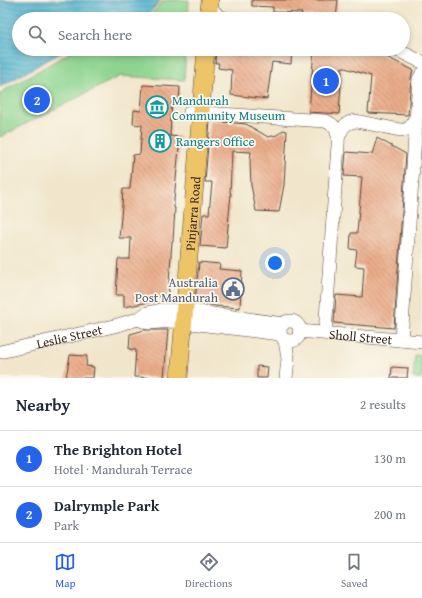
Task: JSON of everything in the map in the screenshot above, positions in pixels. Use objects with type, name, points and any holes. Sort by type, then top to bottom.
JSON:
[{"type":"main road","name":"Pinjarra Road","points":[[179,378],[179,316],[195,112],[195,56]]},
{"type":"main road","name":"Pinjarra Road","points":[[195,112],[205,56]]},
{"type":"main road","name":"Pinjarra Road","points":[[169,378],[179,316]]},
{"type":"street","points":[[410,56],[422,62]]},
{"type":"street","points":[[401,340],[416,116],[419,79],[422,74]]},
{"type":"street","points":[[195,112],[325,122],[334,126],[339,136]]},
{"type":"street","points":[[325,333],[339,136],[341,130],[344,125],[356,121],[406,130],[412,126],[416,116]]},
{"type":"street","name":"Leslie Street","points":[[0,352],[138,319],[148,322],[179,316]]},
{"type":"street","name":"Sholl Street","points":[[179,316],[289,334],[325,333],[422,342]]},
{"type":"street","points":[[286,378],[289,334]]},
{"type":"green space","points":[[167,0],[189,0],[188,12],[153,12],[162,2]]},
{"type":"green space","points":[[64,56],[186,56],[184,80],[120,76],[0,137],[0,93]]},
{"type":"green space","points":[[415,355],[422,356],[422,378],[413,378]]},
{"type":"water","points":[[0,0],[161,0],[150,12],[12,12],[12,56],[55,56],[0,87]]},
{"type":"building","points":[[252,0],[338,0],[337,12],[273,12],[273,7],[252,6]]},
{"type":"building","points":[[216,56],[292,56],[291,64],[272,62],[267,99],[231,95],[232,70],[218,68],[219,63],[215,63]]},
{"type":"building","points":[[313,56],[384,56],[413,70],[408,115],[368,113],[371,76],[342,67],[339,114],[309,112]]},
{"type":"building","points":[[143,85],[180,87],[179,103],[172,102],[170,136],[180,137],[174,200],[173,241],[168,297],[155,296],[155,301],[124,307],[124,295],[116,295],[118,259],[130,259],[131,238],[119,238],[123,189],[130,189],[133,155],[140,154],[142,125],[133,124],[134,110],[141,111]]},
{"type":"building","points":[[210,121],[246,124],[268,137],[277,135],[283,130],[287,131],[284,185],[279,212],[256,211],[251,185],[251,152],[232,151],[231,193],[226,248],[200,246],[203,214],[209,214],[212,182],[205,182]]},
{"type":"building","points":[[377,138],[406,154],[394,328],[334,323],[336,295],[362,297],[364,267],[355,266],[357,250],[350,249],[351,233],[357,233],[362,177],[344,176],[346,152],[372,154]]},
{"type":"building","points":[[199,262],[220,264],[219,269],[242,271],[240,308],[195,302]]},
{"type":"building","points":[[145,330],[168,330],[164,378],[134,377],[136,350],[129,349],[130,334]]},
{"type":"building","points":[[70,355],[87,356],[86,366],[94,367],[93,378],[66,378]]},
{"type":"building","points":[[257,366],[268,367],[267,378],[257,378]]},
{"type":"building","points":[[392,367],[408,368],[407,378],[391,378]]},
{"type":"place","name":"The Brighton Hotel","points":[[326,81]]},
{"type":"place","name":"Dalrymple Park","points":[[37,100]]},
{"type":"place","name":"Mandurah Community Museum","points":[[157,107]]},
{"type":"place","name":"Rangers Office","points":[[160,141]]},
{"type":"place","name":"Australia Post Mandurah","points":[[233,289]]}]
